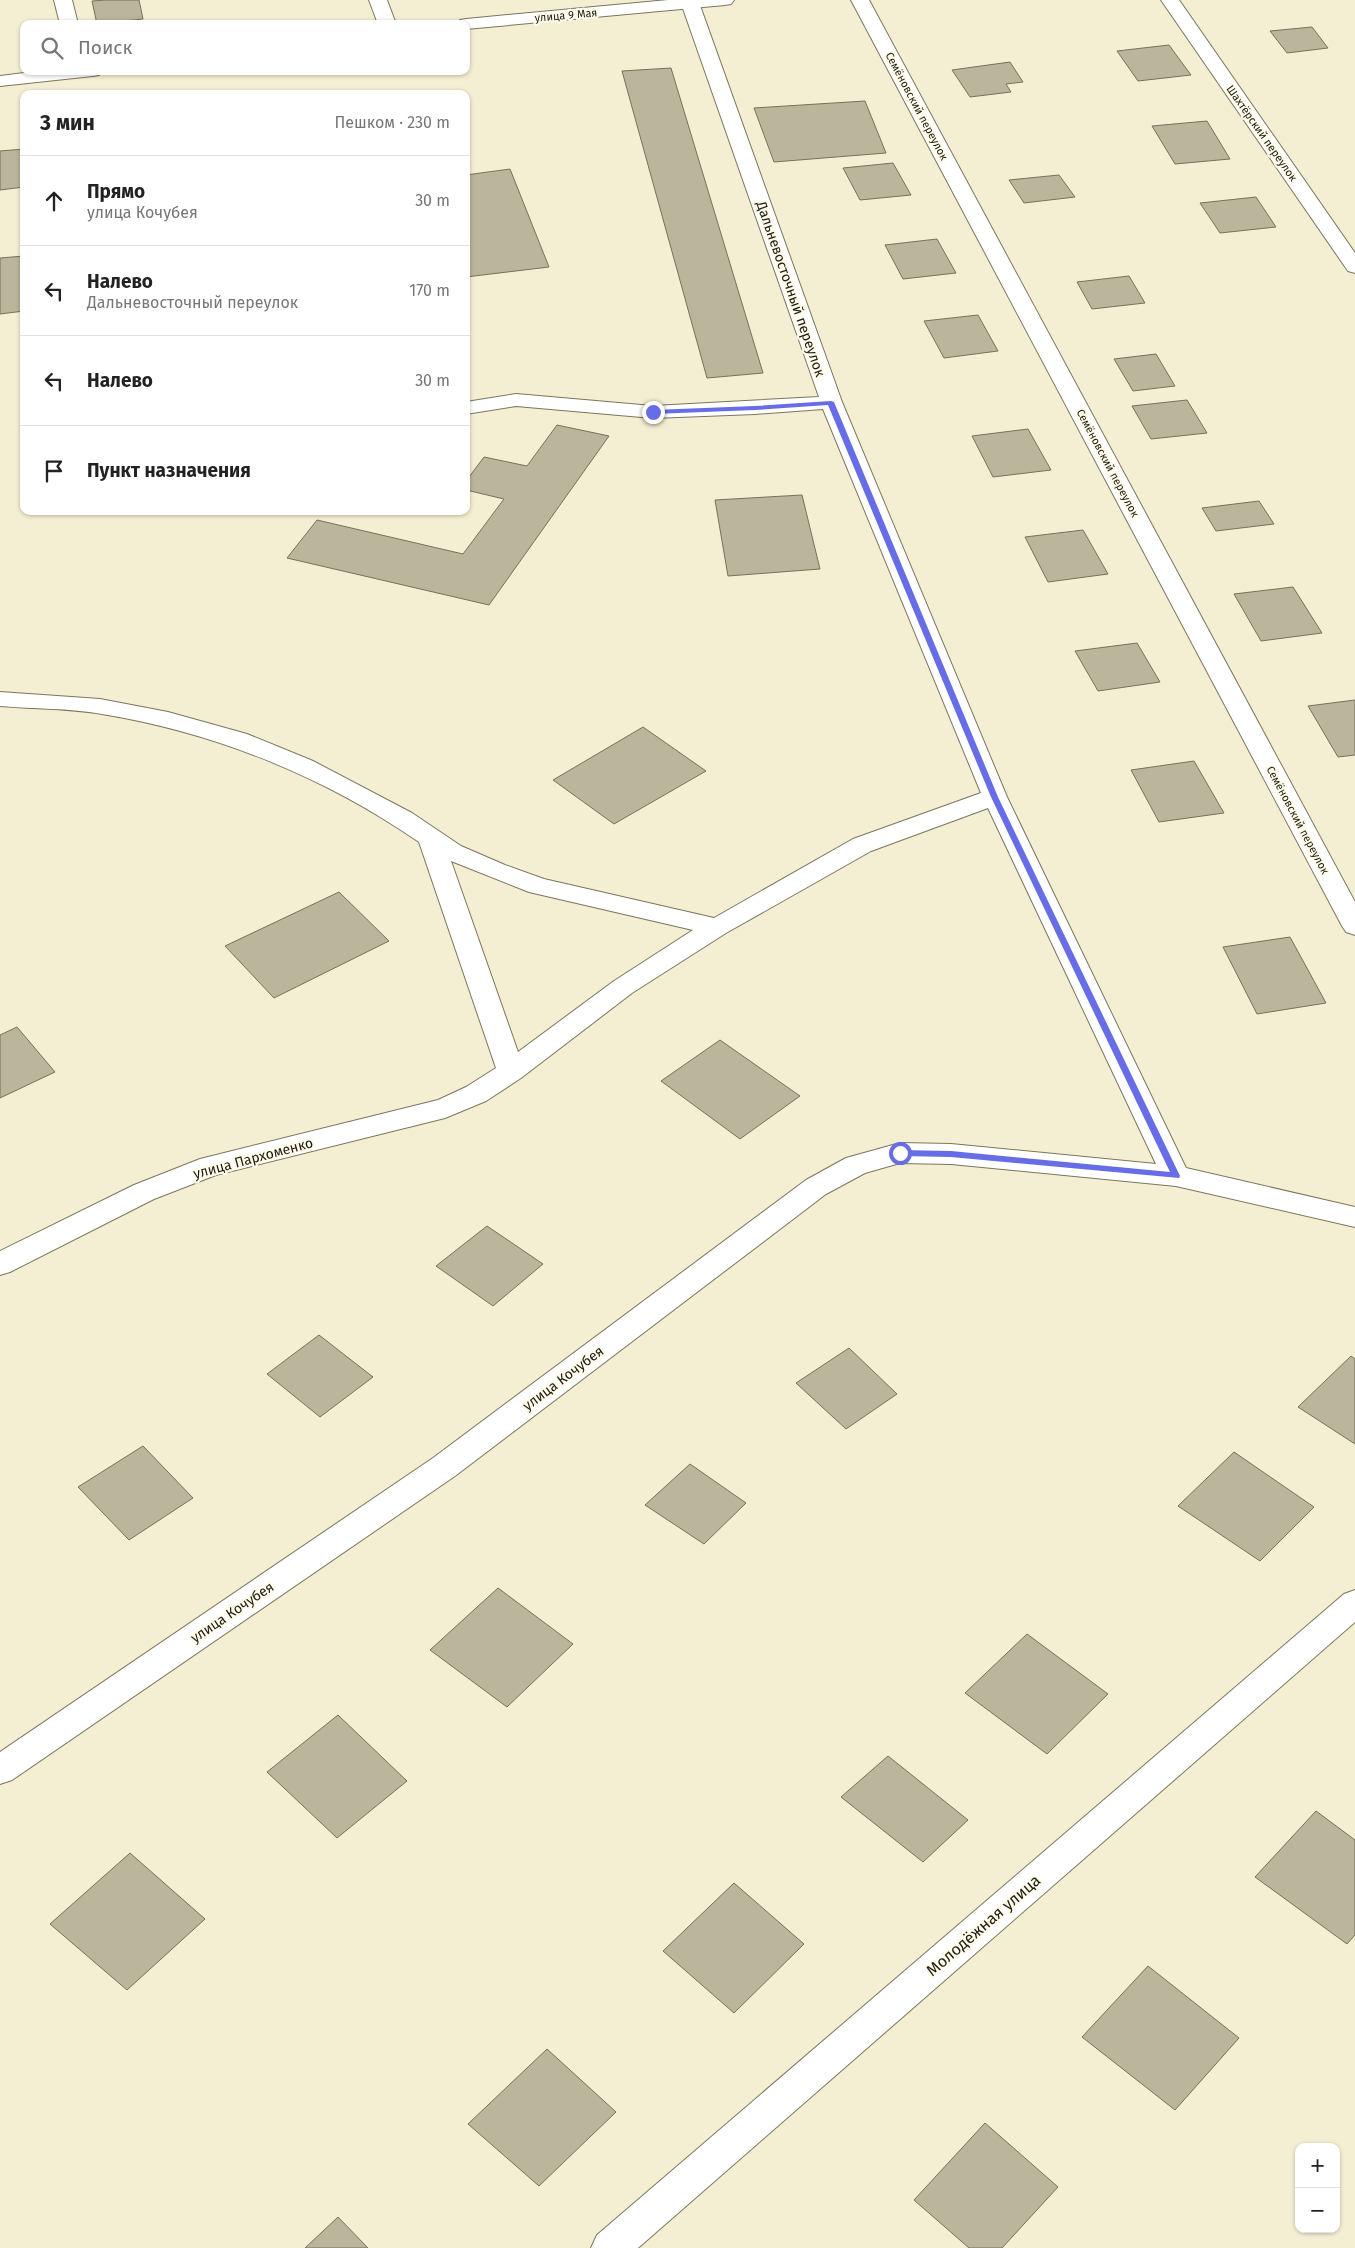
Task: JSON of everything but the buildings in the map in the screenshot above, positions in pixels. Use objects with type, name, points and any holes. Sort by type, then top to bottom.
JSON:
[{"type":"street","points":[[63,0],[68,20]]},
{"type":"street","points":[[378,0],[386,20]]},
{"type":"street","name":"улица 9 Мая","points":[[470,24],[725,0]]},
{"type":"street","name":"Семёновский переулок","points":[[860,0],[1355,926]]},
{"type":"street","name":"Шахтёрский переулок","points":[[1170,0],[1355,267]]},
{"type":"street","name":"Дальневосточный переулок","points":[[690,2],[831,402],[995,797],[1176,1176]]},
{"type":"street","points":[[0,81],[56,75]]},
{"type":"street","points":[[470,407],[516,400],[653,412],[755,408],[831,402]]},
{"type":"street","points":[[0,699],[100,706],[168,719],[238,739],[304,766],[403,819],[452,852],[496,871],[538,886],[717,927]]},
{"type":"street","name":"улица Пархоменко","points":[[0,1264],[144,1192],[210,1166],[445,1108],[476,1094],[512,1071],[622,987],[717,927],[862,845],[995,797]]},
{"type":"street","points":[[430,837],[512,1071]]},
{"type":"street","name":"улица Кочубея","points":[[0,1770],[444,1468],[816,1187],[856,1165],[900,1153],[951,1154],[1176,1176],[1355,1217]]},
{"type":"street","name":"Молодёжная улица","points":[[610,2248],[1355,1603]]},
{"type":"route","points":[[653,412],[755,408],[831,402],[995,797],[1176,1176],[951,1154],[900,1153]]}]
